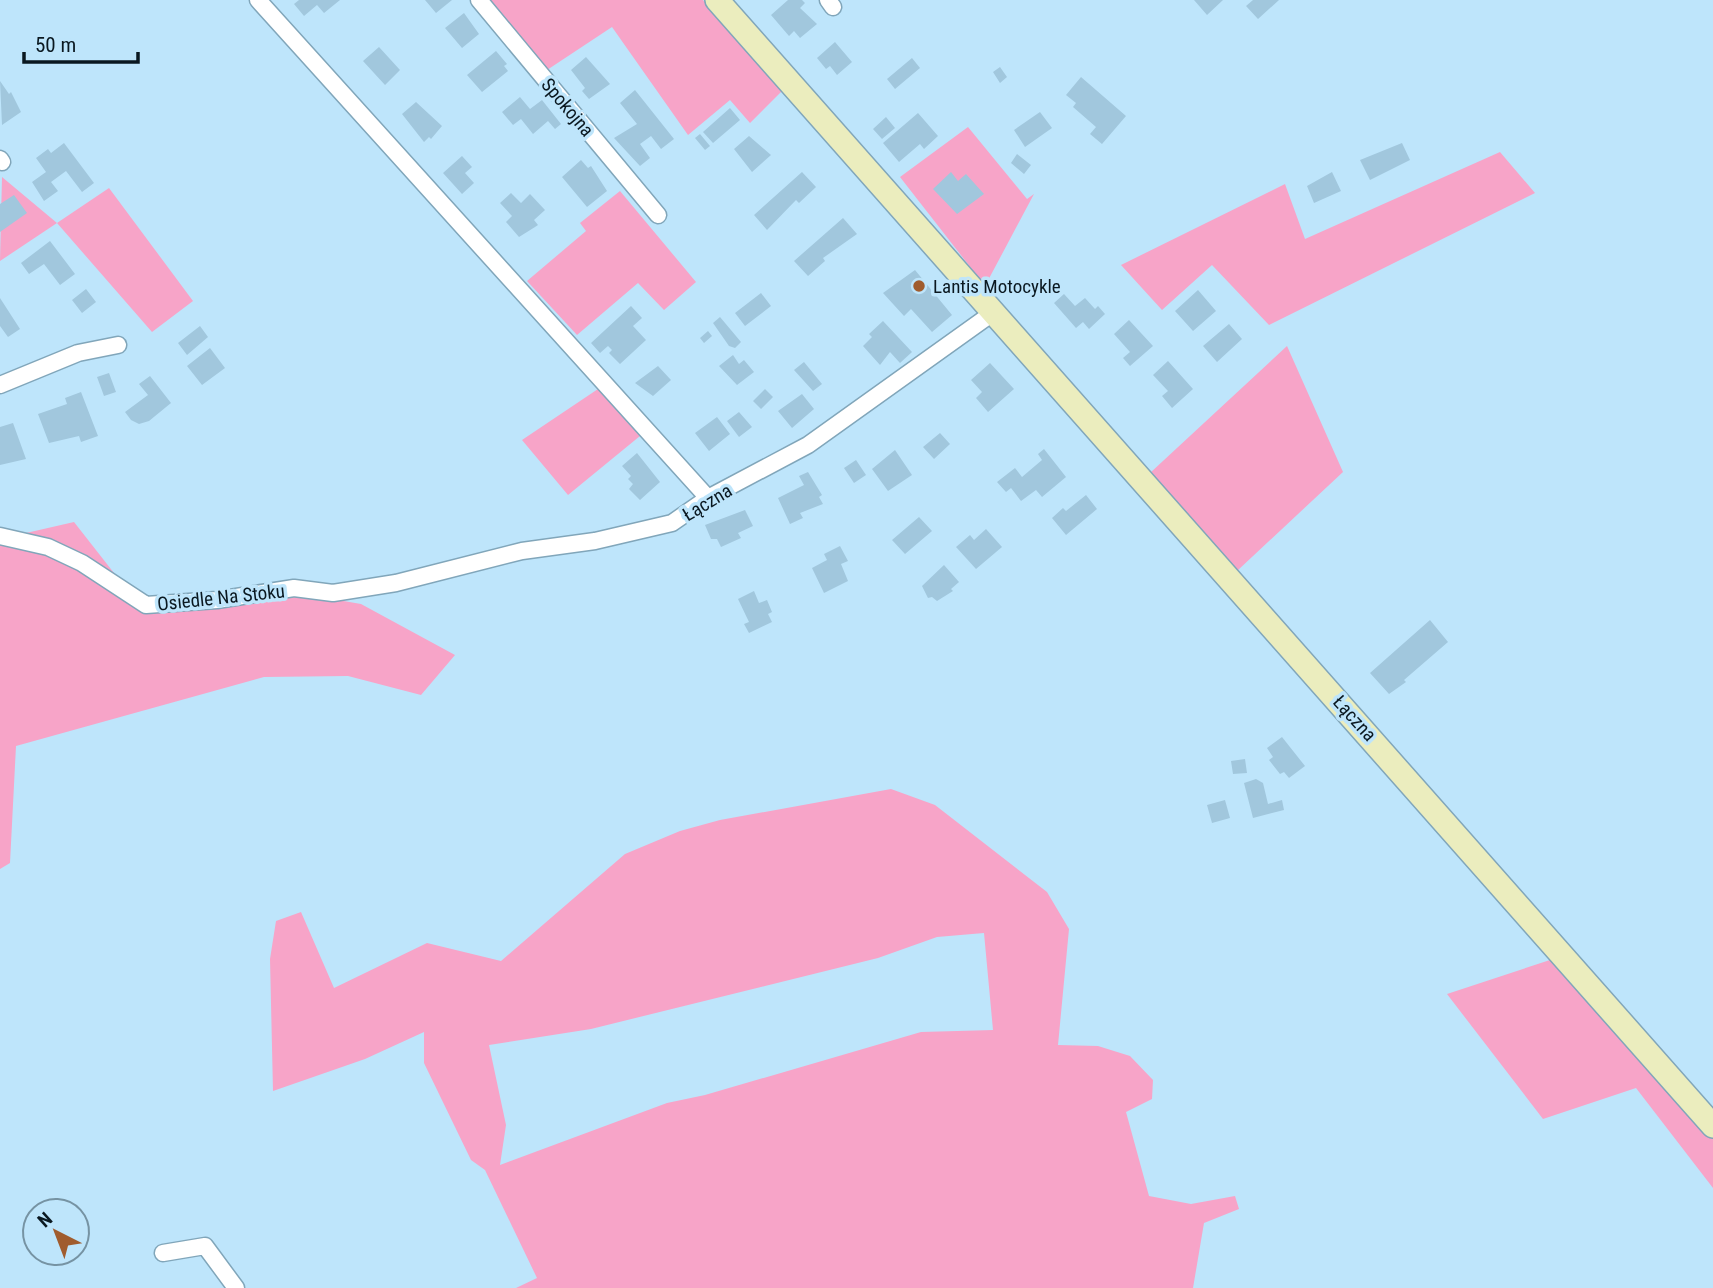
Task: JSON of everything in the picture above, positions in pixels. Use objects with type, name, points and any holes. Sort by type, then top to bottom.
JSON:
[{"type":"street","points":[[258,0],[708,498]]},
{"type":"street","name":"Spokojna","points":[[479,0],[658,215]]},
{"type":"street","name":"Łączna","points":[[717,0],[1713,1126]]},
{"type":"street","name":"Łączna","points":[[333,593],[396,583],[522,551],[595,541],[672,523],[708,498],[808,445],[994,312]]},
{"type":"street","points":[[0,385],[78,352],[118,345]]},
{"type":"street","name":"Osiedle Na Stoku","points":[[0,536],[48,547],[82,564],[146,605],[217,600],[295,588],[333,593]]},
{"type":"street","points":[[163,1253],[205,1246],[236,1288]]},
{"type":"shaded area","points":[[489,0],[703,0],[782,91],[750,123],[730,100],[688,135],[612,27],[547,70]]},
{"type":"shaded area","points":[[968,127],[1027,199],[1034,194],[985,286],[900,177]]},
{"type":"shaded area","points":[[1500,152],[1535,193],[1269,325],[1212,265],[1162,310],[1121,265],[1285,184],[1305,239]]},
{"type":"shaded area","points":[[2,177],[57,223],[0,261]]},
{"type":"shaded area","points":[[109,188],[193,301],[152,332],[57,223]]},
{"type":"shaded area","points":[[620,191],[696,282],[664,310],[638,283],[577,335],[527,281],[586,231],[580,223]]},
{"type":"shaded area","points":[[1287,346],[1343,472],[1237,571],[1150,473]]},
{"type":"shaded area","points":[[598,389],[640,436],[568,495],[522,440]]},
{"type":"shaded area","points":[[74,522],[143,610],[262,587],[361,604],[455,655],[421,695],[348,676],[264,677],[16,746],[10,863],[0,869],[0,539]]},
{"type":"shaded area","points":[[891,789],[935,805],[1047,892],[1069,929],[1058,1045],[1098,1046],[1130,1056],[1153,1080],[1152,1099],[1126,1112],[1149,1196],[1191,1204],[1235,1196],[1239,1209],[1204,1223],[1193,1288],[516,1288],[537,1278],[485,1170],[471,1160],[424,1063],[424,1032],[365,1059],[273,1091],[270,959],[276,921],[301,912],[334,988],[427,943],[501,961],[625,854],[680,831],[720,820]],"holes":[[[984,933],[993,1030],[921,1032],[705,1095],[667,1103],[500,1165],[506,1125],[489,1045],[591,1029],[878,958],[937,937]]]},
{"type":"shaded area","points":[[1553,959],[1607,1014],[1713,1138],[1713,1188],[1636,1088],[1543,1119],[1447,994]]},
{"type":"building","points":[[299,0],[340,0],[324,13],[317,5],[304,16],[294,4]]},
{"type":"building","points":[[425,0],[452,0],[436,13]]},
{"type":"building","points":[[788,0],[802,0],[805,3],[800,8],[817,24],[800,38],[794,31],[789,36],[771,15]]},
{"type":"building","points":[[1194,0],[1223,0],[1207,15]]},
{"type":"building","points":[[1253,0],[1279,0],[1258,19],[1246,6]]},
{"type":"building","points":[[464,13],[479,34],[462,48],[445,28]]},
{"type":"building","points":[[835,42],[852,62],[837,75],[830,66],[826,69],[817,58]]},
{"type":"building","points":[[379,47],[400,70],[385,85],[363,61]]},
{"type":"building","points":[[496,51],[507,64],[504,66],[508,71],[482,92],[467,75]]},
{"type":"building","points":[[586,57],[610,84],[589,99],[582,91],[585,88],[571,70]]},
{"type":"building","points":[[912,58],[920,68],[895,89],[887,79]]},
{"type":"building","points":[[1000,67],[1007,77],[1000,83],[993,72]]},
{"type":"building","points":[[1081,77],[1126,116],[1102,144],[1090,134],[1096,127],[1073,107],[1076,103],[1066,95]]},
{"type":"building","points":[[0,81],[9,94],[11,92],[21,112],[2,125]]},
{"type":"building","points":[[635,90],[674,139],[661,149],[651,136],[640,144],[650,158],[640,166],[614,138],[637,124],[620,103]]},
{"type":"building","points":[[520,97],[530,109],[542,100],[561,124],[555,129],[548,121],[533,134],[521,119],[513,125],[502,112]]},
{"type":"building","points":[[416,102],[442,126],[431,139],[429,137],[424,142],[402,114]]},
{"type":"building","points":[[730,108],[740,120],[713,143],[703,132]]},
{"type":"building","points":[[1040,112],[1052,128],[1025,147],[1014,130]]},
{"type":"building","points":[[918,113],[938,136],[924,149],[920,144],[899,162],[883,143]]},
{"type":"building","points":[[886,117],[895,128],[882,139],[873,129]]},
{"type":"building","points":[[700,134],[710,146],[705,150],[695,138]]},
{"type":"building","points":[[749,136],[771,155],[752,172],[734,149]]},
{"type":"building","points":[[64,143],[94,183],[82,192],[66,171],[51,182],[58,191],[44,201],[32,182],[46,172],[36,158],[48,149],[51,153]]},
{"type":"building","points":[[1402,143],[1410,160],[1370,180],[1360,160]]},
{"type":"building","points":[[1017,154],[1031,165],[1024,174],[1011,163]]},
{"type":"building","points":[[462,156],[472,167],[465,173],[474,183],[462,194],[443,173]]},
{"type":"building","points":[[581,160],[588,168],[591,166],[607,191],[587,207],[562,177]]},
{"type":"building","points":[[802,172],[816,187],[799,203],[796,200],[767,230],[754,215]]},
{"type":"building","points":[[951,172],[958,181],[966,174],[984,194],[957,214],[933,189]]},
{"type":"building","points":[[1332,172],[1341,191],[1314,203],[1307,186]]},
{"type":"building","points":[[511,193],[521,203],[530,194],[545,210],[534,220],[538,225],[519,237],[506,222],[512,216],[500,203]]},
{"type":"building","points":[[14,195],[27,213],[0,232],[0,204]]},
{"type":"building","points":[[843,218],[857,234],[823,258],[825,261],[808,276],[794,261]]},
{"type":"building","points":[[50,241],[75,274],[60,285],[44,264],[29,274],[21,263]]},
{"type":"building","points":[[915,270],[952,315],[932,332],[911,309],[904,316],[883,293]]},
{"type":"building","points":[[86,289],[96,302],[82,313],[72,300]]},
{"type":"building","points":[[1198,290],[1216,311],[1193,331],[1175,311]]},
{"type":"building","points":[[761,293],[771,306],[745,326],[735,313]]},
{"type":"building","points":[[1064,294],[1075,306],[1085,298],[1095,309],[1098,306],[1105,314],[1089,329],[1083,322],[1076,328],[1054,303]]},
{"type":"building","points":[[0,298],[20,329],[8,337],[0,326]]},
{"type":"building","points":[[631,306],[642,318],[633,326],[646,340],[620,364],[609,353],[612,350],[608,346],[600,353],[591,343]]},
{"type":"building","points":[[720,317],[741,342],[735,348],[729,346],[713,323]]},
{"type":"building","points":[[1129,320],[1153,346],[1130,366],[1123,358],[1130,352],[1114,334]]},
{"type":"building","points":[[883,321],[912,352],[900,363],[890,352],[880,365],[863,346],[872,337],[869,334]]},
{"type":"building","points":[[1229,324],[1242,339],[1217,362],[1203,346]]},
{"type":"building","points":[[200,326],[208,337],[187,355],[178,343]]},
{"type":"building","points":[[708,331],[712,336],[704,343],[700,338]]},
{"type":"building","points":[[210,348],[225,368],[202,385],[187,366]]},
{"type":"building","points":[[733,355],[739,364],[744,360],[754,372],[737,385],[719,366]]},
{"type":"building","points":[[1168,361],[1193,389],[1172,408],[1162,396],[1168,391],[1153,375]]},
{"type":"building","points":[[804,362],[822,384],[813,391],[794,370]]},
{"type":"building","points":[[990,363],[1014,389],[988,412],[976,398],[982,392],[971,380]]},
{"type":"building","points":[[658,366],[671,380],[653,396],[635,383]]},
{"type":"building","points":[[109,373],[116,392],[104,396],[97,377]]},
{"type":"building","points":[[150,376],[171,403],[149,421],[139,424],[131,420],[125,412],[148,395],[139,384]]},
{"type":"building","points":[[765,389],[773,397],[761,409],[753,401]]},
{"type":"building","points":[[81,392],[98,436],[81,442],[79,436],[49,443],[38,414],[67,404],[65,398]]},
{"type":"building","points":[[802,394],[814,409],[792,428],[778,411]]},
{"type":"building","points":[[739,412],[752,427],[739,437],[727,421]]},
{"type":"building","points":[[717,417],[730,434],[709,451],[695,433]]},
{"type":"building","points":[[13,423],[26,459],[0,465],[0,427]]},
{"type":"building","points":[[940,433],[950,444],[934,459],[923,447]]},
{"type":"building","points":[[1044,449],[1066,477],[1042,497],[1036,490],[1021,501],[1011,488],[1006,492],[997,482],[1015,468],[1022,477],[1042,460],[1038,454]]},
{"type":"building","points":[[895,450],[912,475],[888,491],[872,469]]},
{"type":"building","points":[[637,453],[660,482],[640,500],[629,489],[633,484],[628,479],[631,476],[622,466]]},
{"type":"building","points":[[856,460],[866,475],[854,483],[844,468]]},
{"type":"building","points":[[808,472],[822,495],[819,497],[823,504],[800,513],[803,518],[790,524],[778,498],[804,485],[799,476]]},
{"type":"building","points":[[1086,495],[1097,509],[1066,535],[1052,518],[1063,508],[1066,511]]},
{"type":"building","points":[[745,510],[753,526],[738,533],[741,538],[721,547],[717,539],[711,539],[705,525]]},
{"type":"building","points":[[919,517],[932,531],[905,554],[892,540]]},
{"type":"building","points":[[986,529],[1002,547],[976,569],[956,547],[970,535],[974,540]]},
{"type":"building","points":[[840,546],[848,561],[841,564],[848,581],[824,593],[812,568],[827,560],[824,554]]},
{"type":"building","points":[[944,565],[959,582],[951,589],[953,591],[937,601],[932,597],[928,598],[922,586]]},
{"type":"building","points":[[754,591],[759,603],[767,600],[772,612],[768,614],[772,622],[749,633],[744,624],[749,622],[738,599]]},
{"type":"building","points":[[1430,620],[1448,642],[1404,680],[1406,682],[1389,694],[1370,673]]},
{"type":"building","points":[[1282,737],[1305,766],[1289,778],[1284,772],[1280,774],[1269,760],[1273,757],[1267,748]]},
{"type":"building","points":[[1245,759],[1247,773],[1233,774],[1231,761]]},
{"type":"building","points":[[1256,779],[1263,783],[1268,804],[1282,800],[1284,810],[1253,818],[1244,783]]},
{"type":"building","points":[[1225,800],[1230,818],[1212,823],[1207,805]]},
{"type":"place","name":"Lantis Motocykle","points":[[919,286]]}]
